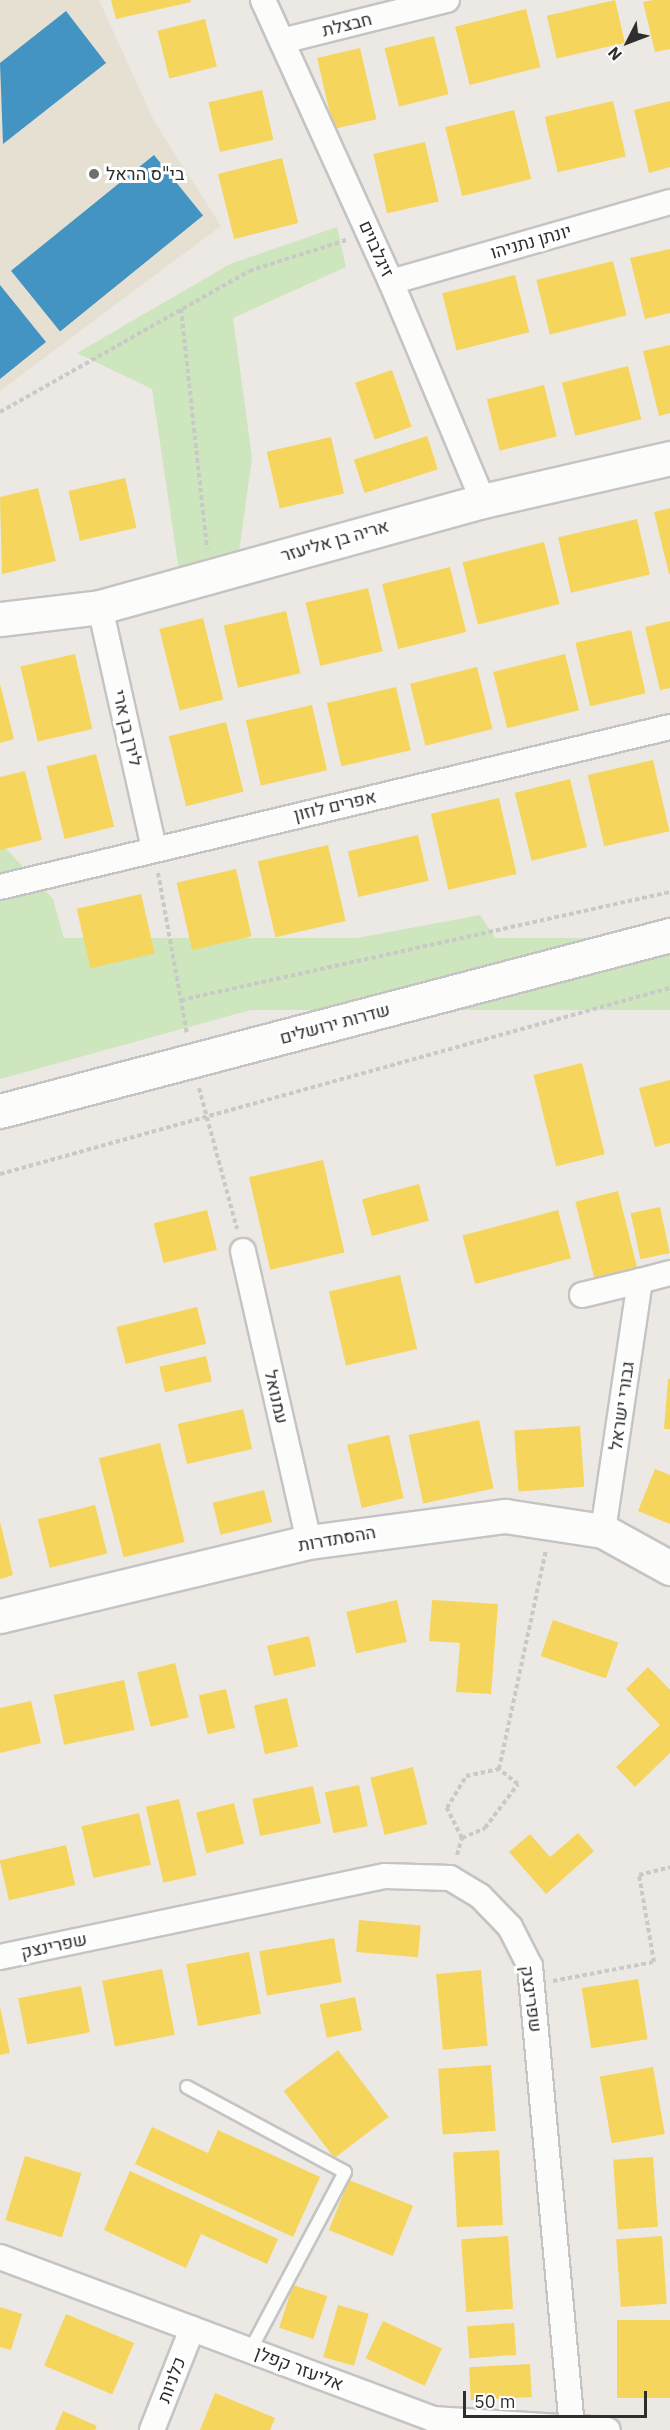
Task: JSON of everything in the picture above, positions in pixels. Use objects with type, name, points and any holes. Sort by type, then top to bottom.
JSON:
[{"type":"street","name":"זיגלבוים","points":[[263,0],[391,282],[483,501]]},
{"type":"street","name":"חבצלת","points":[[282,41],[447,0]]},
{"type":"street","name":"יונתן נתניהו","points":[[391,282],[670,202]]},
{"type":"street","name":"אריה בן אליעזר","points":[[0,619],[100,607],[483,501],[670,458]]},
{"type":"street","name":"לירן בן ארי","points":[[100,607],[154,849]]},
{"type":"street","name":"אפרים לוזון","points":[[0,887],[670,727]]},
{"type":"street","name":"שדרות ירושלים","points":[[0,1111],[670,935]]},
{"type":"street","name":"עמנואל","points":[[243,1251],[309,1542]]},
{"type":"street","points":[[582,1295],[670,1273]]},
{"type":"street","name":"גבורי ישראל","points":[[603,1531],[640,1281]]},
{"type":"street","name":"ההסתדרות","points":[[0,1616],[309,1542],[505,1516],[603,1531],[670,1568]]},
{"type":"street","name":"שפרינצק","points":[[0,1957],[385,1876],[450,1878],[480,1896],[510,1927],[530,1966],[572,2429]]},
{"type":"street","name":"אליעזר קפלן","points":[[0,2257],[250,2351],[431,2425],[609,2430]]},
{"type":"street","name":"כלניות","points":[[152,2430],[192,2329]]},
{"type":"lane","points":[[187,2087],[345,2172],[250,2351]]},
{"type":"path","points":[[0,412],[249,271],[369,233]]},
{"type":"path","points":[[181,309],[209,577]]},
{"type":"path","points":[[181,1000],[670,892]]},
{"type":"path","points":[[0,1174],[670,988]]},
{"type":"path","points":[[499,1769],[552,1523]]},
{"type":"path","points":[[462,1838],[485,1828],[518,1784],[499,1769]]},
{"type":"path","points":[[450,1878],[462,1838],[447,1808],[466,1776],[499,1769]]},
{"type":"path","points":[[532,1985],[654,1962],[639,1875],[670,1867]]},
{"type":"shaded area","name":"בי\"ס הראל","points":[[0,0],[99,0],[154,121],[221,226],[0,391]]},
{"type":"green space","points":[[337,227],[346,267],[233,318],[252,458],[239,552],[179,571],[152,389],[77,353],[230,264]]},
{"type":"green space","points":[[0,842],[53,899],[78,990],[480,915],[498,942],[0,1079]]},
{"type":"green space","points":[[0,938],[670,938],[670,1010],[0,1010]]},
{"type":"building: Homes","points":[[111,0],[190,0],[191,2],[116,19]]},
{"type":"building: Homes","points":[[615,0],[625,43],[557,59],[547,16]]},
{"type":"building: Homes","points":[[670,0],[670,49],[655,52],[643,2]]},
{"type":"building: Homes","points":[[526,9],[541,67],[470,85],[455,27]]},
{"type":"building: Homes","points":[[205,19],[217,67],[169,78],[157,31]]},
{"type":"building: Homes","points":[[434,36],[449,94],[399,107],[385,48]]},
{"type":"building: Homes","points":[[360,48],[376,119],[334,129],[317,58]]},
{"type":"building: Homes","points":[[262,90],[273,140],[220,152],[208,102]]},
{"type":"building: Homes","points":[[613,101],[626,157],[558,172],[545,117]]},
{"type":"building: Homes","points":[[670,101],[670,167],[649,173],[634,110]]},
{"type":"building: Homes","points":[[514,110],[531,179],[462,196],[445,127]]},
{"type":"building: Homes","points":[[425,142],[439,201],[387,213],[373,154]]},
{"type":"building: Homes","points":[[282,158],[298,223],[234,239],[218,174]]},
{"type":"building: Homes","points":[[670,249],[670,313],[645,319],[630,258]]},
{"type":"building: Homes","points":[[613,261],[627,315],[550,334],[536,280]]},
{"type":"building: Homes","points":[[515,275],[529,332],[457,350],[442,293]]},
{"type":"building: Homes","points":[[670,345],[670,413],[659,416],[643,351]]},
{"type":"building: Homes","points":[[628,366],[641,419],[575,436],[562,382]]},
{"type":"building: Homes","points":[[392,370],[412,427],[375,439],[355,383]]},
{"type":"building: Homes","points":[[544,385],[557,436],[500,451],[487,399]]},
{"type":"building: Homes","points":[[427,436],[438,469],[365,493],[354,460]]},
{"type":"building: Homes","points":[[331,437],[344,494],[280,508],[267,452]]},
{"type":"building: Homes","points":[[125,478],[136,528],[80,541],[68,491]]},
{"type":"building: Homes","points":[[38,488],[56,561],[2,574],[0,497]]},
{"type":"building: Homes","points":[[670,508],[670,574],[669,574],[654,512]]},
{"type":"building: Homes","points":[[637,519],[650,575],[571,593],[558,537]]},
{"type":"building: Homes","points":[[544,542],[559,604],[478,624],[462,562]]},
{"type":"building: Homes","points":[[450,567],[466,632],[398,649],[382,584]]},
{"type":"building: Homes","points":[[368,588],[383,651],[320,666],[306,602]]},
{"type":"building: Homes","points":[[286,611],[300,673],[238,688],[224,625]]},
{"type":"building: Homes","points":[[203,618],[223,700],[180,710],[159,629]]},
{"type":"building: Homes","points":[[670,621],[670,688],[660,690],[645,627]]},
{"type":"building: Homes","points":[[631,630],[646,693],[590,706],[575,643]]},
{"type":"building: Homes","points":[[75,654],[92,729],[38,742],[20,667]]},
{"type":"building: Homes","points":[[565,654],[579,710],[507,728],[493,672]]},
{"type":"building: Homes","points":[[477,667],[492,729],[426,746],[410,684]]},
{"type":"building: Homes","points":[[0,684],[14,739],[0,743]]},
{"type":"building: Homes","points":[[396,687],[411,750],[341,766],[327,703]]},
{"type":"building: Homes","points":[[312,705],[327,770],[261,786],[246,720]]},
{"type":"building: Homes","points":[[226,722],[243,792],[186,806],[169,736]]},
{"type":"building: Homes","points":[[96,754],[114,827],[65,839],[47,766]]},
{"type":"building: Homes","points":[[653,760],[669,831],[604,846],[588,775]]},
{"type":"building: Homes","points":[[25,771],[42,840],[0,850],[0,777]]},
{"type":"building: Homes","points":[[570,779],[587,847],[532,861],[515,793]]},
{"type":"building: Homes","points":[[499,798],[517,874],[448,890],[431,814]]},
{"type":"building: Homes","points":[[418,835],[429,881],[358,897],[348,851]]},
{"type":"building: Homes","points":[[328,845],[346,921],[275,937],[258,861]]},
{"type":"building: Homes","points":[[236,869],[252,936],[192,950],[177,883]]},
{"type":"building: Homes","points":[[141,894],[155,953],[90,968],[77,909]]},
{"type":"building: Homes","points":[[582,1063],[605,1154],[556,1166],[533,1075]]},
{"type":"building: Homes","points":[[670,1080],[670,1143],[655,1147],[639,1088]]},
{"type":"building: Homes","points":[[323,1160],[344,1253],[270,1270],[249,1177]]},
{"type":"building: Homes","points":[[419,1184],[429,1221],[372,1236],[362,1199]]},
{"type":"building: Homes","points":[[618,1191],[638,1270],[595,1280],[575,1202]]},
{"type":"building: Homes","points":[[660,1207],[670,1253],[640,1259],[631,1213]]},
{"type":"building: Homes","points":[[207,1210],[217,1250],[164,1263],[154,1223]]},
{"type":"building: Homes","points":[[558,1210],[571,1258],[475,1284],[462,1236]]},
{"type":"building: Homes","points":[[400,1275],[417,1349],[346,1365],[329,1291]]},
{"type":"building: Homes","points":[[197,1307],[206,1344],[126,1364],[116,1327]]},
{"type":"building: Homes","points":[[206,1356],[212,1381],[165,1392],[159,1367]]},
{"type":"building: Homes","points":[[668,1379],[670,1379],[670,1429],[664,1429]]},
{"type":"building: Homes","points":[[243,1409],[252,1449],[187,1464],[178,1424]]},
{"type":"building: Homes","points":[[479,1420],[494,1488],[423,1503],[409,1435]]},
{"type":"building: Homes","points":[[580,1426],[584,1487],[518,1491],[514,1431]]},
{"type":"building: Homes","points":[[389,1435],[404,1498],[362,1508],[347,1445]]},
{"type":"building: Homes","points":[[160,1443],[185,1542],[124,1557],[99,1458]]},
{"type":"building: Homes","points":[[655,1469],[670,1475],[670,1524],[638,1511]]},
{"type":"building: Homes","points":[[264,1490],[272,1522],[221,1535],[213,1503]]},
{"type":"building: Homes","points":[[95,1505],[107,1554],[50,1568],[38,1519]]},
{"type":"building: Homes","points":[[0,1522],[13,1575],[0,1579]]},
{"type":"building: Homes","points":[[397,1600],[407,1642],[356,1654],[346,1612]]},
{"type":"building: Homes","points":[[432,1600],[498,1604],[491,1694],[456,1692],[460,1643],[429,1641]]},
{"type":"building: Homes","points":[[553,1620],[618,1642],[606,1678],[541,1656]]},
{"type":"building: Homes","points":[[309,1636],[316,1666],[274,1676],[267,1646]]},
{"type":"building: Homes","points":[[175,1663],[189,1717],[151,1727],[137,1672]]},
{"type":"building: Homes","points":[[648,1667],[670,1690],[670,1753],[635,1787],[616,1767],[660,1725],[626,1689]]},
{"type":"building: Homes","points":[[124,1680],[135,1730],[64,1745],[54,1695]]},
{"type":"building: Homes","points":[[226,1689],[235,1728],[208,1734],[199,1695]]},
{"type":"building: Homes","points":[[287,1698],[298,1747],[265,1754],[254,1706]]},
{"type":"building: Homes","points":[[31,1701],[41,1743],[0,1753],[0,1708]]},
{"type":"building: Homes","points":[[413,1767],[427,1824],[385,1835],[370,1778]]},
{"type":"building: Homes","points":[[359,1785],[368,1826],[333,1833],[325,1792]]},
{"type":"building: Homes","points":[[313,1786],[321,1823],[260,1836],[252,1799]]},
{"type":"building: Homes","points":[[179,1799],[197,1875],[163,1883],[146,1807]]},
{"type":"building: Homes","points":[[234,1803],[244,1844],[206,1853],[196,1812]]},
{"type":"building: Homes","points":[[139,1813],[151,1865],[93,1878],[82,1826]]},
{"type":"building: Homes","points":[[578,1833],[594,1851],[546,1894],[509,1852],[530,1834],[550,1857]]},
{"type":"building: Homes","points":[[66,1845],[75,1885],[9,1900],[0,1860]]},
{"type":"building: Homes","points":[[359,1920],[421,1925],[418,1957],[356,1952]]},
{"type":"building: Homes","points":[[334,1938],[342,1982],[267,1996],[259,1951]]},
{"type":"building: Homes","points":[[249,1952],[261,2014],[198,2026],[186,1964]]},
{"type":"building: Homes","points":[[162,1969],[175,2035],[115,2046],[102,1981]]},
{"type":"building: Homes","points":[[481,1970],[488,2046],[443,2050],[436,1974]]},
{"type":"building: Homes","points":[[638,1979],[648,2039],[591,2048],[582,1988]]},
{"type":"building: Homes","points":[[81,1986],[90,2032],[27,2044],[18,1998]]},
{"type":"building: Homes","points":[[355,1997],[362,2030],[327,2038],[320,2004]]},
{"type":"building: Homes","points":[[0,2007],[10,2053],[0,2055]]},
{"type":"building: Homes","points":[[338,2050],[389,2117],[334,2158],[284,2091]]},
{"type":"building: Homes","points":[[491,2065],[496,2131],[443,2135],[438,2069]]},
{"type":"building: Homes","points":[[653,2067],[665,2134],[612,2143],[600,2076]]},
{"type":"building: Homes","points":[[152,2127],[208,2153],[218,2130],[320,2177],[293,2237],[135,2164]]},
{"type":"building: Homes","points":[[499,2150],[503,2225],[457,2227],[453,2152]]},
{"type":"building: Homes","points":[[25,2156],[81,2173],[62,2237],[5,2220]]},
{"type":"building: Homes","points":[[653,2157],[658,2227],[618,2230],[613,2160]]},
{"type":"building: Homes","points":[[130,2171],[278,2239],[267,2264],[201,2234],[186,2268],[104,2230]]},
{"type":"building: Homes","points":[[349,2180],[413,2206],[393,2256],[329,2230]]},
{"type":"building: Homes","points":[[508,2236],[513,2309],[466,2312],[461,2239]]},
{"type":"building: Homes","points":[[662,2236],[667,2304],[621,2307],[616,2239]]},
{"type":"building: Homes","points":[[293,2285],[327,2296],[313,2339],[279,2328]]},
{"type":"building: Homes","points":[[338,2305],[369,2314],[354,2366],[323,2357]]},
{"type":"building: Homes","points":[[0,2307],[22,2314],[11,2350],[0,2347]]},
{"type":"building: Homes","points":[[66,2314],[134,2343],[112,2394],[44,2366]]},
{"type":"building: Homes","points":[[617,2320],[670,2320],[670,2398],[617,2398]]},
{"type":"building: Homes","points":[[383,2321],[442,2348],[425,2386],[366,2358]]},
{"type":"building: Homes","points":[[514,2323],[516,2355],[469,2358],[467,2326]]},
{"type":"building: Homes","points":[[530,2364],[532,2397],[471,2400],[469,2367]]},
{"type":"building: Homes","points":[[215,2393],[275,2418],[270,2430],[200,2430]]},
{"type":"building: Homes","points":[[63,2411],[97,2426],[95,2430],[55,2430]]},
{"type":"building: Schools","points":[[66,11],[106,63],[3,144],[0,63]]},
{"type":"building: Schools","points":[[154,155],[203,216],[60,331],[11,271]]},
{"type":"building: Schools","points":[[0,285],[46,342],[0,379]]},
{"type":"place","name":"בי\"ס הראל","points":[[94,174]]}]
